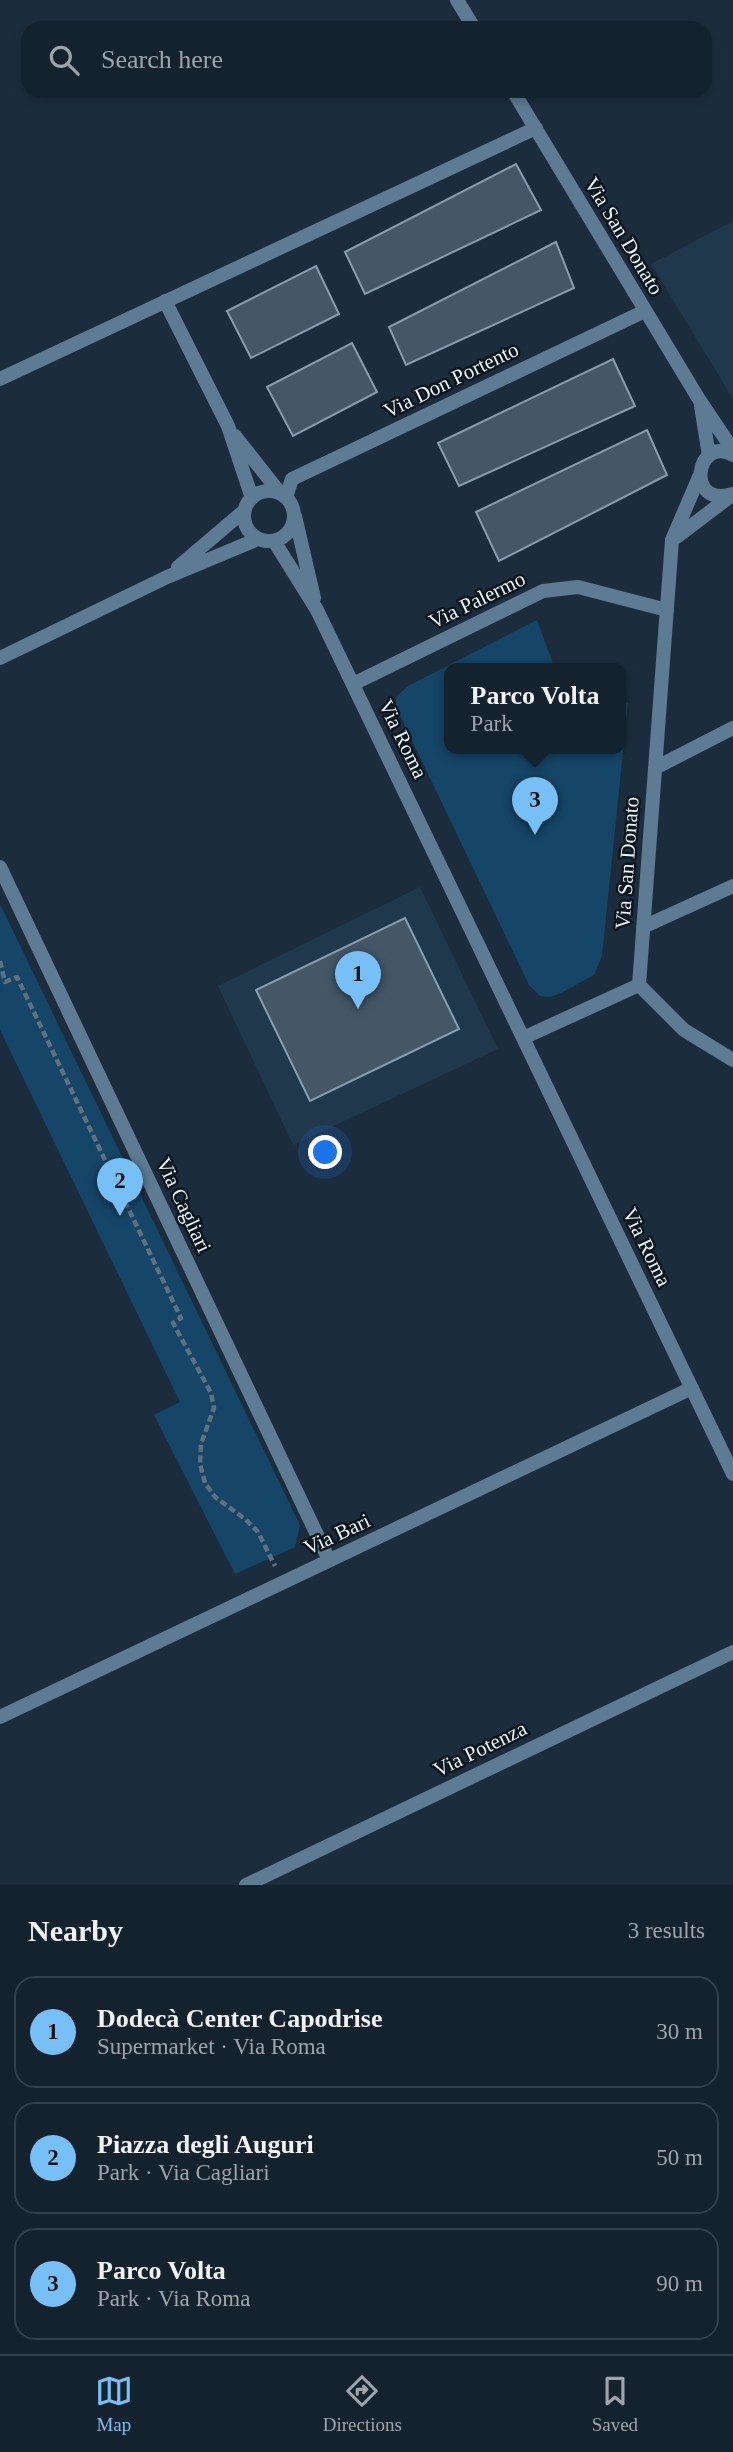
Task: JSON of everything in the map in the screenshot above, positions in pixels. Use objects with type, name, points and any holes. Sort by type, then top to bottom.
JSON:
[{"type":"street","points":[[457,0],[470,21]]},
{"type":"street","name":"Via San Donato","points":[[517,98],[733,452]]},
{"type":"street","points":[[0,379],[536,128]]},
{"type":"street","points":[[0,658],[167,577],[258,539],[281,539],[291,529],[294,509],[228,426],[165,302]]},
{"type":"street","name":"Via Don Portento","points":[[283,495],[292,479],[645,311]]},
{"type":"street","name":"Via San Donato","points":[[639,985],[672,540],[702,464],[709,456],[700,401]]},
{"type":"street","points":[[228,426],[248,504],[246,527],[258,539]]},
{"type":"street","points":[[709,456],[716,452],[733,452]]},
{"type":"street","points":[[699,477],[711,494],[722,497],[733,494]]},
{"type":"street","points":[[167,577],[265,491],[283,495]]},
{"type":"street","points":[[672,540],[733,494]]},
{"type":"street","name":"Via Roma","points":[[295,516],[317,610]]},
{"type":"street","name":"Via Roma","points":[[274,541],[317,610],[733,1474]]},
{"type":"street","name":"Via Palermo","points":[[353,684],[543,590],[578,587],[667,610]]},
{"type":"street","points":[[655,768],[733,728]]},
{"type":"street","name":"Via Cagliari","points":[[0,867],[330,1560]]},
{"type":"street","points":[[643,927],[733,886]]},
{"type":"street","points":[[523,1038],[639,985],[684,1030],[733,1060]]},
{"type":"street","name":"Via Bari","points":[[0,1717],[692,1388]]},
{"type":"street","name":"Via Potenza","points":[[246,1885],[733,1652]]},
{"type":"path","points":[[0,961],[5,982],[17,977],[181,1318],[173,1323],[211,1393],[214,1408],[201,1444],[200,1464],[205,1483],[215,1497],[258,1532],[284,1582]]},
{"type":"shaded area","points":[[733,221],[733,399],[651,264]]},
{"type":"shaded area","points":[[537,620],[553,663],[453,663]]},
{"type":"shaded area","points":[[444,668],[444,754],[623,754],[602,956],[594,975],[550,997],[540,996],[529,985],[395,705],[397,696],[408,686]]},
{"type":"shaded area","points":[[420,887],[498,1049],[293,1145],[218,986]]},
{"type":"shaded area","points":[[0,904],[300,1525],[295,1547],[235,1574],[154,1415],[180,1402],[0,1030]]},
{"type":"building","points":[[516,164],[541,210],[365,294],[345,252]]},
{"type":"building","points":[[556,242],[574,288],[406,365],[389,327]]},
{"type":"building","points":[[316,266],[339,314],[251,358],[227,311]]},
{"type":"building","points":[[352,343],[377,392],[293,436],[267,387]]},
{"type":"building","points":[[613,359],[635,406],[459,486],[438,443]]},
{"type":"building","points":[[647,430],[667,475],[499,561],[476,512]]},
{"type":"building","points":[[405,918],[459,1029],[310,1101],[256,990]]},
{"type":"place","name":"Parco Volta","points":[[535,835]]},
{"type":"place","name":"Dodecà Center Capodrise","points":[[358,1009]]},
{"type":"place","name":"Piazza degli Auguri","points":[[120,1216]]}]
